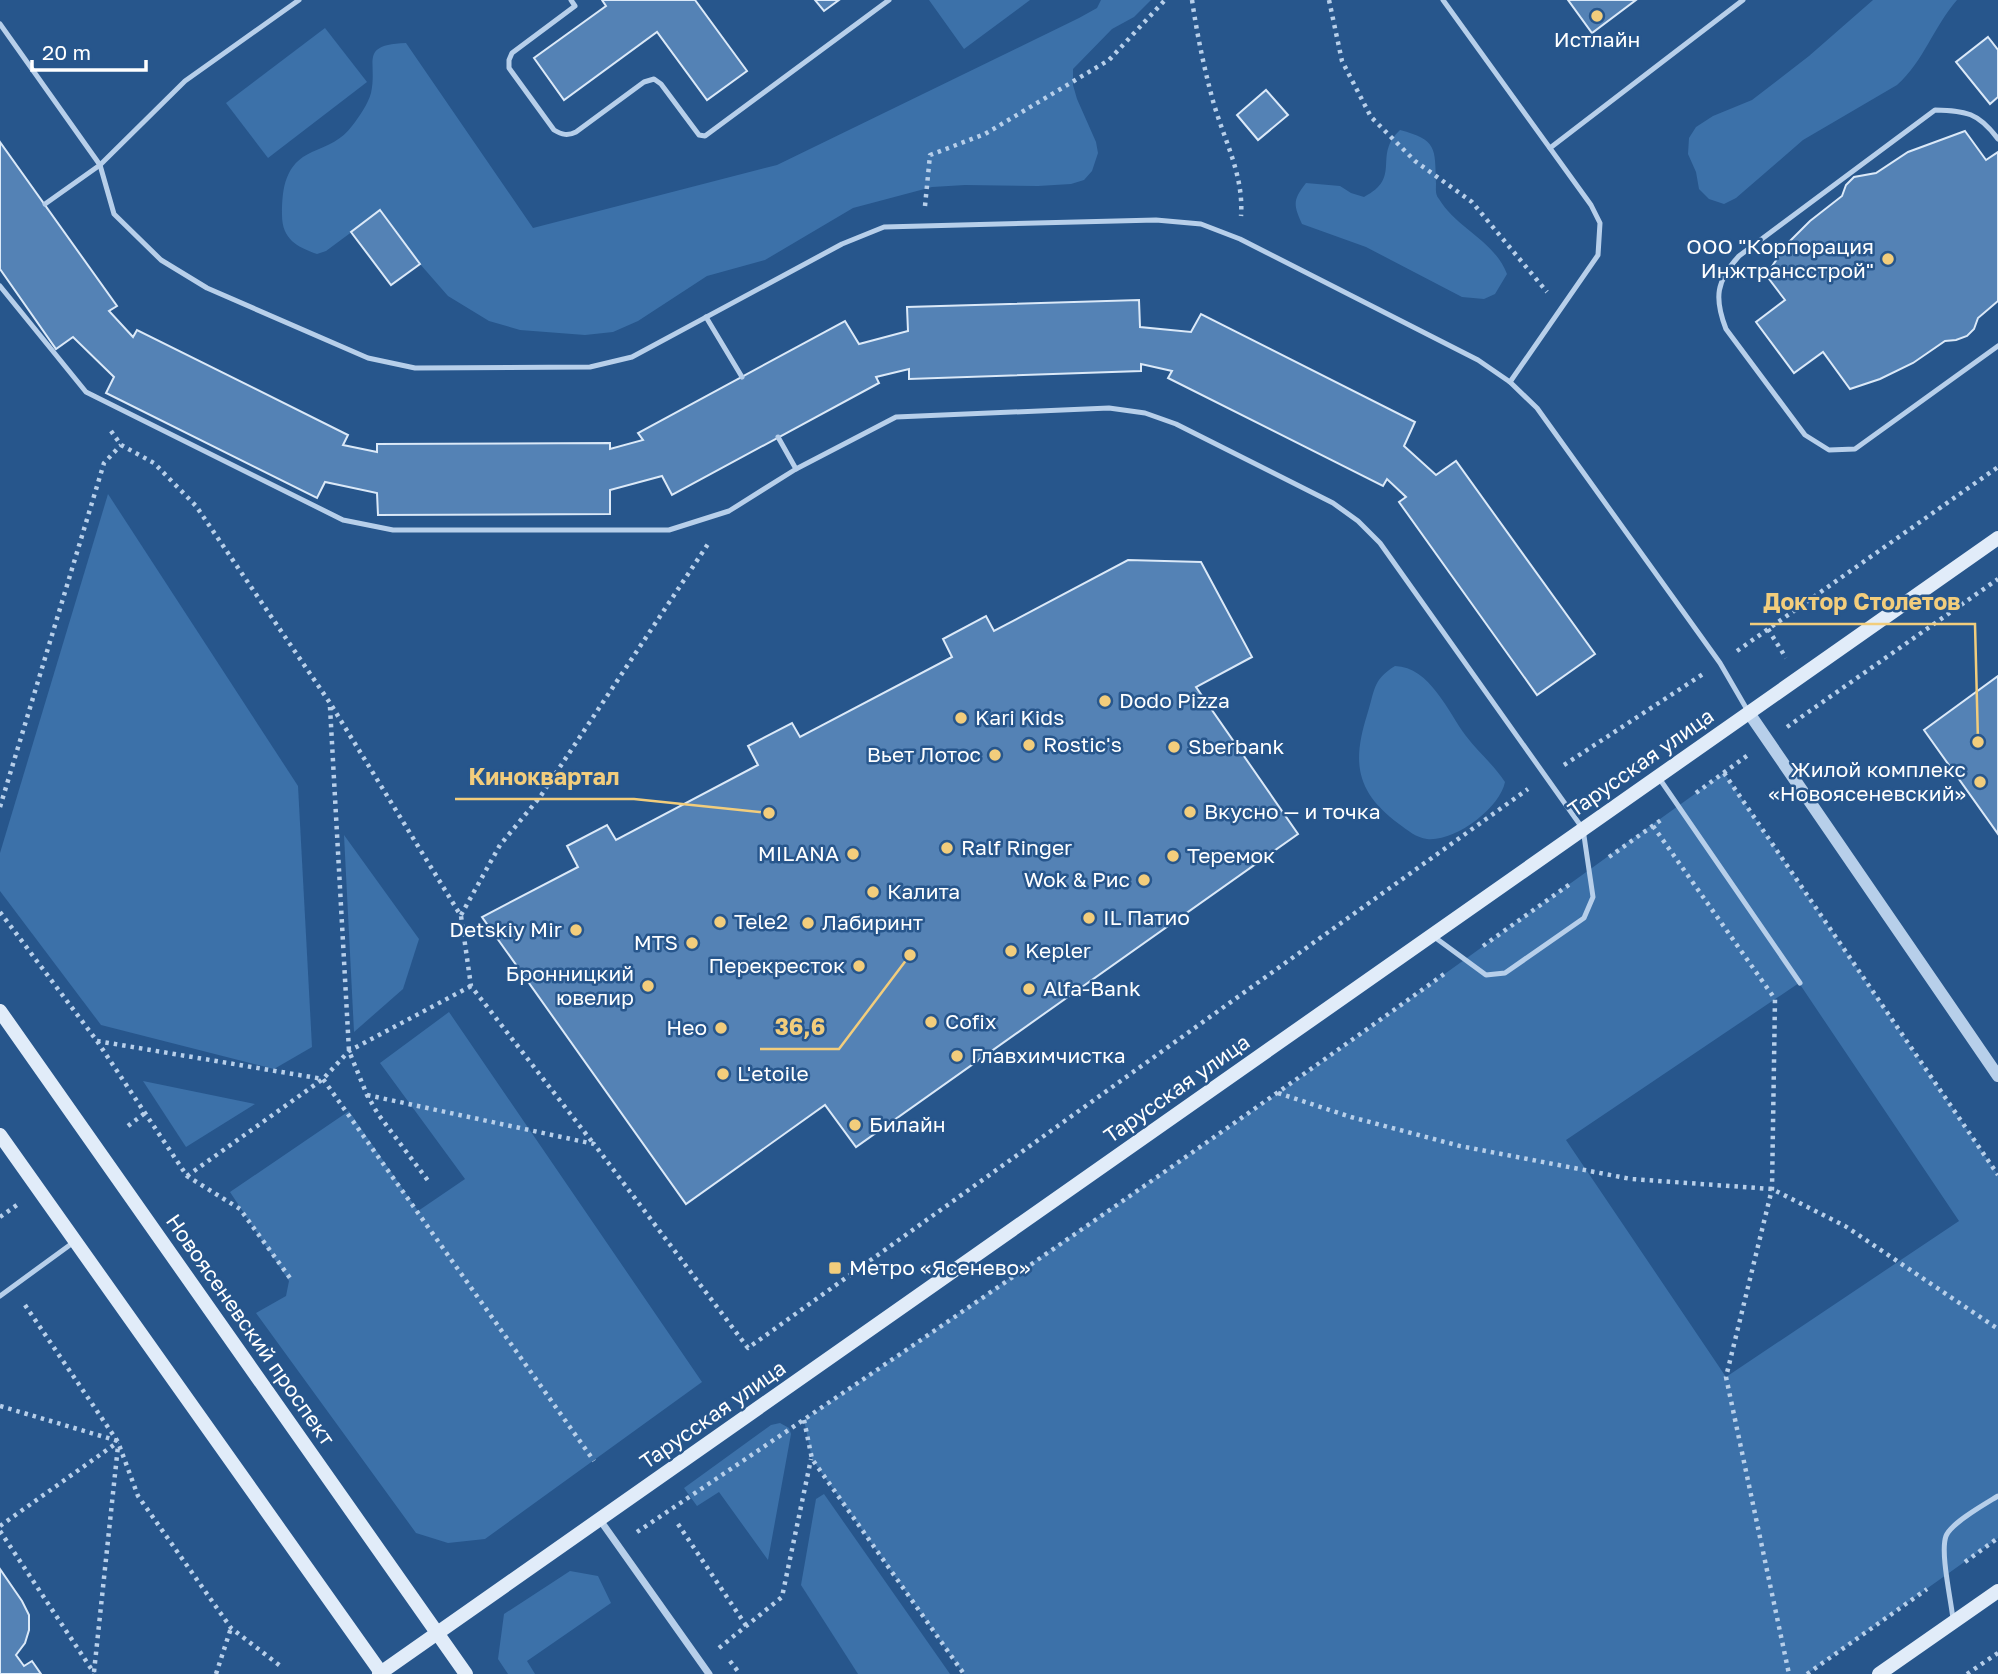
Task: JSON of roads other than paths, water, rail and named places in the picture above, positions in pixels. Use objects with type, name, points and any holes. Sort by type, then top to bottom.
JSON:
[{"type":"main road","name":"Тарусская улица","points":[[381,1674],[1998,538]]},
{"type":"main road","name":"Новоясеневский проспект","points":[[0,1011],[466,1674]]},
{"type":"main road","points":[[0,1135],[381,1674]]},
{"type":"main road","points":[[1879,1674],[1998,1591]]},
{"type":"street","points":[[1749,713],[1998,1076]]},
{"type":"street","points":[[600,1520],[709,1674]]},
{"type":"lane","points":[[45,204],[100,165],[185,81],[299,0]]},
{"type":"lane","points":[[571,0],[575,6],[512,53],[509,60],[509,68],[554,130],[570,135],[576,132],[648,79],[654,79],[662,84],[699,135],[705,136],[889,0]]},
{"type":"lane","points":[[1443,0],[1591,205],[1600,223],[1598,255],[1510,382]]},
{"type":"lane","points":[[1550,148],[1743,0]]},
{"type":"lane","points":[[0,24],[100,165],[114,214],[161,260],[207,288],[368,358],[415,368],[590,367],[632,357],[842,244],[884,227],[1156,220],[1201,224],[1240,239],[1479,360],[1510,382],[1537,408],[1720,663],[1749,713]]},
{"type":"lane","points":[[1998,139],[1990,128],[1966,111],[1935,110],[1739,256],[1726,270],[1718,292],[1718,308],[1726,329],[1805,435],[1829,450],[1855,449],[1998,346]]},
{"type":"lane","points":[[0,286],[86,392],[343,520],[393,530],[669,530],[729,512],[796,469],[896,417],[1109,408],[1145,413],[1176,424],[1333,503],[1358,521],[1380,543],[1583,829],[1593,897],[1584,918],[1505,973],[1486,975],[1432,935]]},
{"type":"lane","points":[[706,317],[742,377]]},
{"type":"lane","points":[[778,438],[796,469]]},
{"type":"lane","points":[[1658,777],[1800,983]]},
{"type":"lane","points":[[0,1296],[75,1241]]},
{"type":"lane","points":[[1954,1622],[1944,1545],[1946,1535],[1998,1496]]},
{"type":"place","name":"Истлайн","points":[[1597,16]]},
{"type":"place","name":"ООО \"Корпорация Инжтрансстрой\"","points":[[1888,259]]},
{"type":"place","name":"Dodo Pizza","points":[[1105,701]]},
{"type":"place","name":"Kari Kids","points":[[961,718]]},
{"type":"place","name":"Доктор Столетов","points":[[1978,742]]},
{"type":"place","name":"Rostic's","points":[[1029,745]]},
{"type":"place","name":"Sberbank","points":[[1174,747]]},
{"type":"place","name":"Вьет Лотос","points":[[995,755]]},
{"type":"place","name":"Жилой комплекс «Новоясеневский»","points":[[1980,782]]},
{"type":"place","name":"Вкусно — и точка","points":[[1190,812]]},
{"type":"place","name":"Киноквартал","points":[[769,813]]},
{"type":"place","name":"Ralf Ringer","points":[[947,848]]},
{"type":"place","name":"MILANA","points":[[853,854]]},
{"type":"place","name":"Теремок","points":[[1173,856]]},
{"type":"place","name":"Wok & Рис","points":[[1144,880]]},
{"type":"place","name":"Калита","points":[[873,892]]},
{"type":"place","name":"IL Патио","points":[[1089,918]]},
{"type":"place","name":"Tele2","points":[[720,922]]},
{"type":"place","name":"Лабиринт","points":[[808,923]]},
{"type":"place","name":"Detskiy Mir","points":[[576,930]]},
{"type":"place","name":"MTS","points":[[692,943]]},
{"type":"place","name":"Kepler","points":[[1011,951]]},
{"type":"place","name":"36,6","points":[[910,955]]},
{"type":"place","name":"Перекресток","points":[[859,966]]},
{"type":"place","name":"Бронницкий ювелир","points":[[648,986]]},
{"type":"place","name":"Alfa-Bank","points":[[1029,989]]},
{"type":"place","name":"Cofix","points":[[931,1022]]},
{"type":"place","name":"Нео","points":[[721,1028]]},
{"type":"place","name":"Главхимчистка","points":[[957,1056]]},
{"type":"place","name":"L'etoile","points":[[723,1074]]},
{"type":"place","name":"Билайн","points":[[855,1125]]},
{"type":"place","name":"Метро «Ясенево»","points":[[835,1268]]}]
